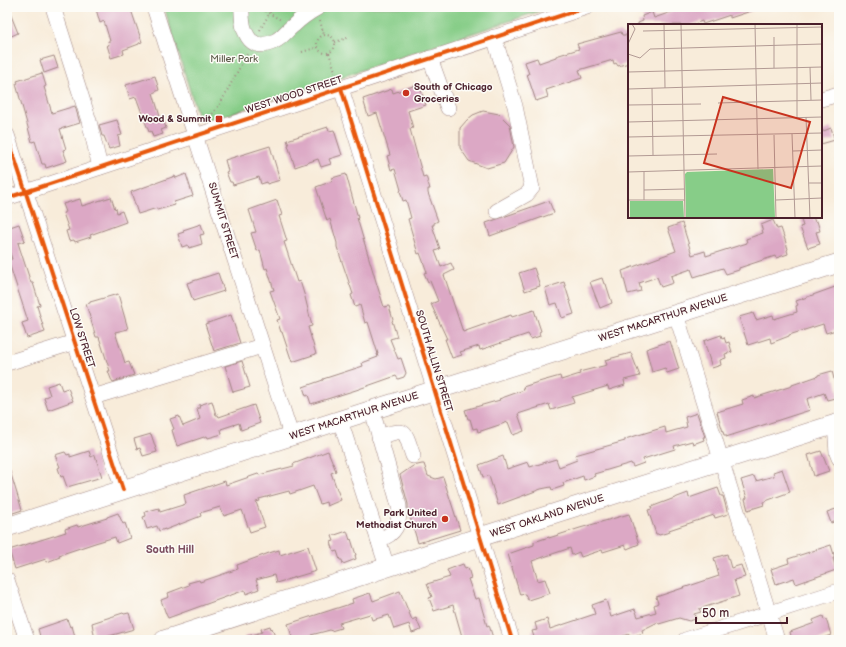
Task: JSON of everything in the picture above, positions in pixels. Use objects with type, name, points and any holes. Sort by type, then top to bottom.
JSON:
[{"type":"main road","name":"WEST MACARTHUR AVENUE","points":[[7,527],[291,435],[839,263]]},
{"type":"main road","name":"WEST OAKLAND AVENUE","points":[[164,640],[837,423]]},
{"type":"street","points":[[54,7],[89,121],[100,167]]},
{"type":"street","name":"SUMMIT STREET","points":[[154,7],[291,435]]},
{"type":"street","points":[[242,7],[244,31],[253,43],[264,45],[276,41],[293,26],[319,7]]},
{"type":"street","name":"WEST WOOD STREET","points":[[7,198],[195,136],[339,82],[430,58],[584,7]]},
{"type":"street","points":[[494,37],[515,106],[532,188],[527,194],[497,211]]},
{"type":"street","points":[[430,58],[448,108]]},
{"type":"street","name":"SOUTH ALLIN STREET","points":[[339,82],[512,640]]},
{"type":"street","points":[[822,99],[839,94]]},
{"type":"street","name":"LOW STREET","points":[[7,135],[123,490]]},
{"type":"street","points":[[676,314],[777,640]]},
{"type":"street","points":[[7,363],[75,342]]},
{"type":"street","points":[[93,397],[262,346]]},
{"type":"street","points":[[372,410],[400,512],[398,522],[392,533],[387,538],[378,540]]},
{"type":"street","points":[[340,420],[387,568]]},
{"type":"street","points":[[837,423],[837,453],[839,458]]},
{"type":"street","points":[[379,437],[399,430],[403,431],[406,434],[413,456]]},
{"type":"street","points":[[7,580],[27,640]]},
{"type":"street","points":[[685,640],[839,591]]},
{"type":"path","points":[[258,7],[293,26]]},
{"type":"path","points":[[206,122],[220,104],[273,7]]},
{"type":"path","points":[[329,53],[322,52],[318,47],[318,40],[324,35],[331,37],[335,42]]},
{"type":"path","points":[[335,42],[350,37]]},
{"type":"path","points":[[329,53],[334,47],[335,42]]},
{"type":"path","points":[[302,52],[318,47]]},
{"type":"path","points":[[329,53],[339,82]]},
{"type":"green space","name":"Miller Park","points":[[164,7],[552,7],[206,122],[198,117]]},
{"type":"building","points":[[101,7],[130,7],[142,42],[123,50],[124,54],[111,58],[107,45],[109,45],[108,41],[110,41],[104,21],[100,23],[96,9]]},
{"type":"building","points":[[676,7],[756,7],[757,9],[730,18],[730,15],[703,24],[702,21],[694,24],[638,24],[643,21],[642,16],[652,12],[654,18],[677,10]]},
{"type":"building","points":[[7,8],[18,33],[7,38]]},
{"type":"building","points":[[621,32],[622,35],[626,35],[628,42],[628,63],[618,66],[616,63],[614,64],[613,60],[579,70],[582,78],[546,90],[548,97],[536,101],[527,74],[529,74],[525,62],[537,58],[539,63],[579,49],[577,44]]},
{"type":"building","points":[[54,56],[58,68],[44,73],[40,60]]},
{"type":"building","points":[[42,73],[46,86],[44,87],[52,113],[75,106],[80,123],[60,129],[66,149],[63,150],[67,161],[46,168],[45,164],[42,164],[35,141],[32,142],[16,84],[18,83],[17,81]]},
{"type":"building","points":[[155,76],[159,90],[153,93],[161,120],[163,119],[166,128],[161,130],[163,134],[153,137],[151,131],[149,132],[136,97],[130,99],[126,85]]},
{"type":"building","points":[[419,84],[426,105],[408,111],[413,128],[410,129],[423,177],[426,176],[430,189],[428,189],[428,193],[438,221],[432,225],[440,249],[435,251],[441,267],[451,263],[454,270],[444,275],[463,332],[511,315],[512,317],[534,310],[541,331],[539,332],[540,336],[531,339],[528,334],[480,350],[479,346],[460,352],[462,355],[452,358],[445,339],[447,339],[431,304],[438,301],[430,281],[428,282],[424,273],[427,272],[420,253],[418,254],[408,219],[411,218],[406,200],[403,201],[395,169],[391,170],[387,156],[390,155],[377,113],[368,116],[363,99],[392,89],[393,93]]},
{"type":"building","points":[[483,111],[499,114],[510,125],[514,147],[504,163],[487,168],[469,161],[460,148],[460,128],[473,115]]},
{"type":"building","points":[[117,120],[122,135],[118,136],[120,146],[109,149],[104,136],[102,136],[99,125]]},
{"type":"building","points":[[328,127],[329,131],[334,130],[342,155],[329,159],[331,164],[321,167],[318,159],[295,167],[287,140]]},
{"type":"building","points":[[831,128],[835,140],[822,144],[822,132]]},
{"type":"building","points":[[270,146],[280,180],[267,184],[267,182],[261,184],[259,177],[233,185],[232,182],[230,182],[226,172],[228,171],[225,160]]},
{"type":"building","points":[[186,174],[193,196],[174,202],[175,205],[157,210],[157,208],[138,214],[131,192],[175,176],[176,178]]},
{"type":"building","points":[[346,174],[357,218],[384,307],[389,306],[393,320],[392,321],[397,337],[390,339],[398,359],[401,358],[406,373],[404,377],[398,379],[396,376],[311,404],[303,387],[363,366],[362,363],[378,357],[368,322],[365,323],[360,305],[355,307],[351,295],[353,294],[337,247],[330,219],[327,221],[316,187],[333,181],[332,178]]},
{"type":"building","points":[[111,197],[117,213],[122,211],[126,222],[90,235],[91,237],[75,242],[74,240],[69,241],[66,231],[69,230],[63,213],[66,212],[63,204],[80,199],[82,206]]},
{"type":"building","points":[[277,200],[282,215],[279,216],[287,241],[284,242],[297,282],[300,281],[305,297],[312,326],[308,327],[316,354],[292,362],[277,320],[280,319],[270,291],[274,290],[267,268],[265,269],[260,250],[257,251],[251,233],[256,232],[249,210]]},
{"type":"building","points":[[549,201],[554,213],[490,236],[486,223]]},
{"type":"building","points":[[800,218],[813,218],[815,222],[817,221],[820,231],[816,232],[820,244],[808,248],[800,227],[803,226]]},
{"type":"building","points":[[773,220],[777,229],[781,228],[788,249],[788,254],[776,258],[775,256],[726,274],[723,268],[694,277],[691,269],[671,276],[673,283],[661,287],[657,277],[639,283],[641,291],[628,294],[622,271],[676,251],[668,228],[682,223],[692,255],[705,251],[706,256],[747,243],[746,239],[763,233],[761,225]]},
{"type":"building","points":[[19,224],[25,241],[18,243],[40,305],[37,306],[45,332],[27,338],[22,323],[28,321],[8,260],[12,259],[7,244],[7,228]]},
{"type":"building","points":[[201,224],[204,234],[200,235],[202,244],[189,248],[188,245],[182,247],[178,234],[184,232],[183,230]]},
{"type":"building","points":[[534,268],[540,286],[525,291],[519,273]]},
{"type":"building","points":[[218,273],[224,291],[193,301],[187,283]]},
{"type":"building","points":[[602,278],[604,284],[606,284],[612,303],[600,308],[590,282]]},
{"type":"building","points":[[564,282],[574,314],[562,318],[557,303],[550,305],[545,288]]},
{"type":"building","points":[[835,287],[839,299],[839,329],[826,333],[823,324],[789,335],[771,343],[770,338],[748,345],[739,317],[753,313],[756,320],[773,315],[774,319],[797,312],[796,306],[798,305],[796,301]]},
{"type":"building","points":[[118,294],[128,329],[115,332],[125,363],[129,362],[134,375],[113,382],[108,371],[110,371],[99,337],[96,337],[86,304]]},
{"type":"building","points":[[231,315],[240,343],[214,351],[205,324]]},
{"type":"building","points":[[721,335],[722,338],[724,337],[726,343],[729,342],[732,352],[725,354],[726,358],[720,360],[721,365],[712,368],[704,341]]},
{"type":"building","points":[[670,341],[679,369],[667,373],[665,368],[652,372],[646,349]]},
{"type":"building","points":[[631,353],[640,376],[624,380],[625,385],[609,390],[608,386],[572,397],[574,403],[551,410],[549,404],[518,414],[524,431],[513,435],[508,422],[478,432],[477,428],[473,429],[470,419],[468,419],[465,410],[500,400],[499,399],[524,390],[523,387],[535,383],[560,376],[561,380],[580,374],[579,372],[607,365],[605,360]]},
{"type":"building","points":[[242,361],[250,387],[233,392],[225,366]]},
{"type":"building","points":[[832,371],[834,379],[836,380],[839,397],[827,400],[824,393],[807,399],[810,410],[726,437],[726,435],[724,435],[717,412],[743,404],[742,400],[754,396],[754,398],[792,386]]},
{"type":"building","points":[[59,382],[62,390],[68,388],[73,401],[48,410],[44,398],[50,395],[47,386]]},
{"type":"building","points":[[212,401],[216,415],[219,417],[254,405],[260,423],[241,430],[239,423],[221,429],[222,434],[208,438],[207,436],[177,446],[172,430],[174,429],[170,419],[179,416],[183,426],[200,419],[197,408],[200,408],[199,405]]},
{"type":"building","points":[[697,413],[705,437],[703,437],[704,440],[693,444],[692,441],[674,446],[675,449],[643,459],[644,463],[633,467],[631,463],[594,474],[595,476],[584,480],[583,476],[563,483],[564,486],[552,490],[551,487],[541,489],[498,505],[489,476],[483,477],[479,465],[503,456],[507,469],[528,462],[530,467],[556,459],[559,467],[577,460],[575,455],[625,441],[625,439],[665,427],[666,433],[687,427],[685,417]]},
{"type":"building","points":[[151,434],[157,452],[143,456],[140,448],[137,449],[134,439]]},
{"type":"building","points":[[89,451],[91,457],[95,455],[102,477],[67,487],[63,476],[61,477],[58,468],[60,467],[55,455],[65,452],[67,455],[70,454],[70,457]]},
{"type":"building","points":[[328,451],[336,471],[331,473],[341,500],[327,506],[326,502],[320,504],[313,486],[290,494],[289,491],[259,499],[260,501],[256,502],[265,527],[250,532],[242,510],[224,516],[220,507],[200,513],[201,516],[165,530],[159,531],[157,526],[147,529],[143,517],[146,516],[145,512],[159,508],[160,512],[186,504],[184,495],[225,481],[226,485],[258,474],[294,466],[293,464]]},
{"type":"building","points":[[821,451],[829,471],[814,476],[808,455]]},
{"type":"building","points":[[424,464],[428,476],[436,479],[443,477],[460,530],[418,543],[408,510],[408,504],[400,475],[413,466]]},
{"type":"building","points":[[7,468],[9,468],[22,510],[7,515]]},
{"type":"building","points":[[782,469],[790,492],[763,502],[764,505],[748,510],[745,499],[747,498],[741,480],[754,476],[756,481],[774,476],[773,472]]},
{"type":"building","points":[[718,488],[721,496],[723,496],[728,514],[715,518],[714,515],[669,530],[670,532],[659,535],[656,534],[648,510],[652,509],[651,507],[688,493],[689,498]]},
{"type":"building","points":[[839,508],[839,520],[831,523],[827,512]]},
{"type":"building","points":[[118,513],[123,524],[125,523],[130,538],[117,543],[115,537],[59,555],[60,557],[47,562],[46,559],[15,569],[9,550],[66,532],[65,529],[77,525],[78,527]]},
{"type":"building","points":[[629,514],[639,544],[627,549],[625,545],[603,552],[602,550],[581,557],[579,552],[572,555],[570,548],[532,561],[538,581],[545,579],[550,593],[528,600],[525,594],[520,595],[508,554],[534,545],[534,542],[549,537]]},
{"type":"building","points":[[347,531],[350,540],[351,539],[356,559],[343,564],[337,551],[334,552],[331,542],[334,541],[332,536]]},
{"type":"building","points":[[831,545],[835,558],[833,558],[836,570],[796,584],[794,578],[776,584],[771,569],[789,563],[788,559]]},
{"type":"building","points":[[308,546],[316,571],[276,583],[274,575],[256,580],[259,589],[246,594],[245,590],[168,618],[166,614],[161,600],[169,597],[168,593],[189,585],[188,583],[199,580],[200,582],[238,569],[237,565],[269,553],[279,550],[280,555]]},
{"type":"building","points":[[727,554],[731,568],[741,565],[745,577],[734,580],[739,596],[699,609],[701,612],[694,614],[696,619],[689,621],[679,618],[659,624],[658,622],[642,630],[643,633],[631,637],[630,634],[611,640],[535,640],[532,631],[537,630],[535,623],[547,619],[550,629],[595,614],[592,605],[606,600],[611,617],[635,609],[638,617],[656,612],[654,605],[658,603],[656,597],[719,576],[714,558]]},
{"type":"building","points":[[463,564],[465,569],[468,568],[471,578],[468,579],[475,599],[479,598],[487,626],[489,625],[493,638],[485,640],[463,640],[453,605],[434,611],[429,598],[432,597],[427,584],[450,577],[447,570]]},
{"type":"building","points":[[400,591],[412,620],[416,618],[421,630],[412,633],[409,624],[394,629],[389,615],[372,620],[370,614],[339,623],[341,628],[311,635],[312,638],[306,640],[293,640],[288,624],[353,603],[352,599],[370,593],[373,601]]},
{"type":"building","points":[[123,613],[129,613],[134,629],[95,640],[92,623]]},
{"type":"building","points":[[823,616],[824,620],[826,619],[831,635],[817,640],[792,640],[790,632],[812,624],[814,623],[813,620]]},
{"type":"building","points":[[67,619],[70,627],[72,626],[76,640],[41,640],[38,629]]},
{"type":"building","points":[[270,626],[276,640],[245,640],[244,637],[262,632],[261,629]]},
{"type":"cycle path","points":[[7,198],[587,7]]},
{"type":"cycle path","points":[[341,88],[512,640]]},
{"type":"cycle path","points":[[7,135],[123,490]]},
{"type":"place","name":"South of Chicago Groceries","points":[[406,93]]},
{"type":"place","name":"Wood & Summit","points":[[219,119]]},
{"type":"place","name":"Park United Methodist Church","points":[[445,519]]},
{"type":"district","name":"South Hill","points":[[170,549]]}]
